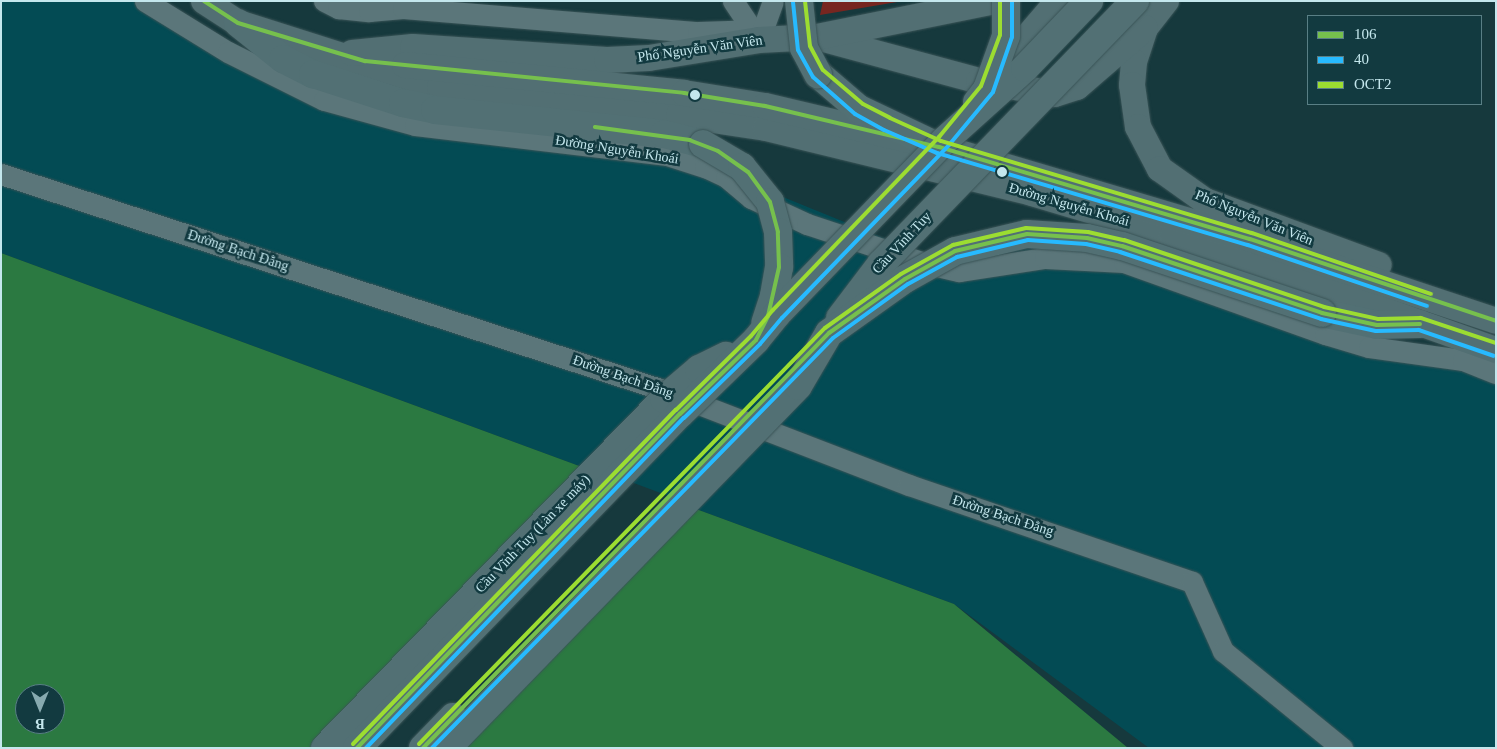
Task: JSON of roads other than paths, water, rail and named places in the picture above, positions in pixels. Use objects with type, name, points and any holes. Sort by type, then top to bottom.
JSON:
[{"type":"highway","points":[[799,1],[804,48],[818,74],[859,109],[942,144]]},
{"type":"highway","points":[[942,144],[987,89],[1006,36],[1006,1]]},
{"type":"highway","points":[[357,748],[673,421],[756,340],[777,314],[942,144],[1025,68],[1089,1]]},
{"type":"highway","name":"Cầu Vĩnh Tuy","points":[[423,748],[829,333],[881,264],[1135,1]]},
{"type":"highway","points":[[238,23],[283,58],[313,74],[351,89],[410,105],[664,134],[703,144],[742,166],[770,202],[779,243],[774,296],[756,340]]},
{"type":"highway","points":[[446,748],[798,386],[829,333],[905,279],[955,251],[1027,234],[1058,234],[1122,246],[1322,313],[1377,325],[1420,324]]},
{"type":"highway","name":"Cầu Vĩnh Tuy (Làn xe máy)","points":[[325,748],[664,399],[699,369],[756,340]]},
{"type":"main road","name":"Đường Nguyễn Khoái","points":[[204,1],[238,23],[353,57],[440,87],[679,114],[766,128],[1032,194],[1173,235],[1496,350]]},
{"type":"main road","name":"Phố Nguyễn Văn Viên","points":[[353,57],[413,47],[607,60],[649,58],[758,40],[817,37],[996,1]]},
{"type":"main road","points":[[1014,86],[1011,67],[1016,50],[1058,1]]},
{"type":"main road","name":"Phố Nguyễn Văn Viên","points":[[1166,1],[1145,28],[1134,62],[1132,78],[1138,128],[1160,169],[1180,186],[1205,201],[1448,290],[1458,298],[1461,307]]},
{"type":"main road","points":[[817,37],[979,81],[1063,93],[1076,86],[1145,28]]},
{"type":"main road","name":"Đường Nguyễn Khoái","points":[[353,57],[684,93],[765,106],[942,144],[1250,239],[1389,287],[1461,307],[1496,321]]},
{"type":"street","name":"Đường Nguyễn Khoái","points":[[145,1],[228,52],[324,100],[414,125],[667,156],[706,167],[726,177],[751,198],[807,224],[904,258],[959,271],[1044,258],[1124,262],[1325,334],[1369,347],[1463,360],[1496,374]]},
{"type":"street","points":[[733,1],[758,40]]},
{"type":"street","points":[[758,40],[773,1]]},
{"type":"street","points":[[331,4],[369,11],[403,8],[698,32],[736,31],[758,40]]},
{"type":"street","name":"Đường Bạch Đằng","points":[[1,174],[660,389],[909,485],[1192,582],[1223,651],[1342,748]]}]
